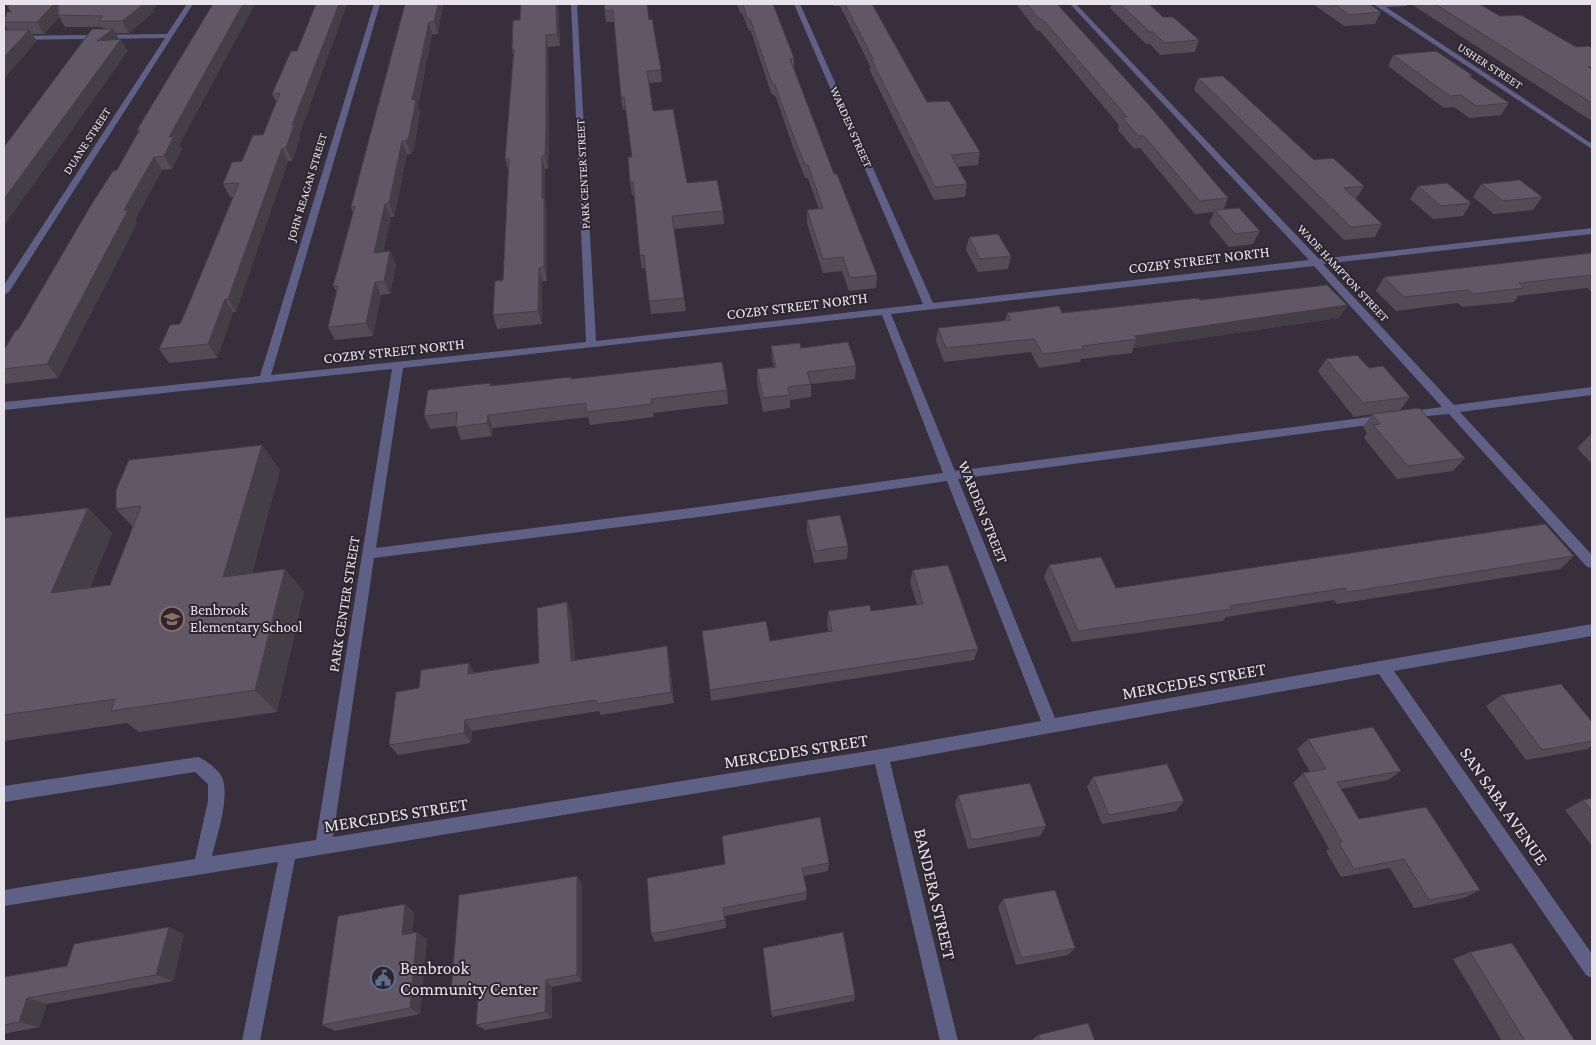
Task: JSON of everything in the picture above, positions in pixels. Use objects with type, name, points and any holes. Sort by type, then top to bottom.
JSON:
[{"type":"street","name":"DUANE STREET","points":[[4,292],[190,4]]},
{"type":"street","name":"JOHN REAGAN STREET","points":[[264,380],[298,261],[378,4]]},
{"type":"street","name":"PARK CENTER STREET","points":[[574,4],[591,345]]},
{"type":"street","name":"WARDEN STREET","points":[[797,4],[929,306]]},
{"type":"street","name":"WADE HAMPTON STREET","points":[[1073,4],[1315,261],[1592,563]]},
{"type":"street","points":[[1378,5],[1406,4]]},
{"type":"street","name":"USHER STREET","points":[[1378,5],[1592,147]]},
{"type":"street","points":[[4,38],[168,36]]},
{"type":"street","name":"COZBY STREET NORTH","points":[[4,406],[591,345],[1315,261],[1592,231]]},
{"type":"street","name":"WARDEN STREET","points":[[885,311],[1050,726]]},
{"type":"street","name":"PARK CENTER STREET","points":[[323,846],[398,366]]},
{"type":"street","points":[[368,554],[707,511],[951,476],[1592,391]]},
{"type":"street","name":"MERCEDES STREET","points":[[4,898],[881,756],[1592,630]]},
{"type":"street","name":"SAN SABA AVENUE","points":[[1382,666],[1592,969]]},
{"type":"street","name":"BANDERA STREET","points":[[881,756],[949,1041]]},
{"type":"street","points":[[4,794],[198,764],[216,781],[216,801],[202,866]]},
{"type":"street","points":[[252,1041],[288,852]]},
{"type":"building","points":[[9,4],[54,4],[37,22],[4,22],[7,12],[12,12],[8,8]]},
{"type":"building","points":[[58,4],[144,4],[122,21],[99,21],[103,16],[58,15]]},
{"type":"building","points":[[213,4],[243,4],[169,137],[174,136],[164,156],[154,157],[124,210],[128,210],[47,364],[4,369],[4,350],[16,330],[18,330],[91,205],[113,171],[117,170],[140,129],[137,130]]},
{"type":"building","points":[[316,4],[339,4],[292,125],[294,125],[286,148],[282,148],[228,299],[225,299],[208,344],[159,349],[170,325],[180,324],[239,183],[223,184],[232,162],[242,161],[253,135],[263,135],[280,93],[272,94],[291,51],[297,51]]},
{"type":"building","points":[[405,4],[438,4],[434,22],[429,22],[412,100],[416,100],[409,136],[406,141],[402,141],[389,203],[385,204],[374,253],[390,251],[384,281],[375,282],[366,323],[328,327],[338,286],[333,286],[355,206],[351,207]]},
{"type":"building","points":[[521,4],[556,4],[557,34],[546,35],[546,128],[545,156],[542,156],[544,267],[539,268],[538,311],[493,315],[495,281],[503,280],[509,159],[505,159],[514,49],[512,49],[513,20],[520,20]]},
{"type":"building","points":[[604,4],[647,4],[649,20],[652,19],[661,70],[647,71],[653,111],[673,109],[687,183],[717,180],[723,211],[672,216],[684,298],[649,301],[644,255],[640,256],[633,182],[630,182],[628,157],[632,157],[624,97],[621,97],[613,10],[605,11]]},
{"type":"building","points":[[743,4],[773,4],[794,58],[790,59],[834,174],[837,174],[877,275],[850,278],[843,257],[823,259],[807,210],[823,208],[808,165],[805,165],[775,85],[771,81]]},
{"type":"building","points":[[845,4],[872,4],[927,102],[949,101],[980,152],[951,155],[967,184],[935,187]]},
{"type":"building","points":[[1027,4],[1057,4],[1150,106],[1228,198],[1200,201],[1144,136],[1138,136],[1122,117],[1127,117],[1060,39],[1042,19],[1039,19]]},
{"type":"building","points":[[1120,4],[1149,4],[1163,17],[1173,17],[1199,40],[1164,43]]},
{"type":"building","points":[[1334,4],[1369,4],[1381,12],[1349,15]]},
{"type":"building","points":[[1435,4],[1479,4],[1500,16],[1521,15],[1576,47],[1589,46],[1592,48],[1592,67],[1588,67],[1592,70],[1592,103]]},
{"type":"building","points":[[92,29],[113,29],[97,41],[121,39],[4,199],[4,147]]},
{"type":"building","points":[[4,30],[29,30],[4,57]]},
{"type":"building","points":[[1436,51],[1509,103],[1476,106],[1461,95],[1450,96],[1393,55]]},
{"type":"building","points":[[1223,76],[1314,160],[1333,158],[1364,186],[1344,188],[1382,224],[1351,227],[1198,78]]},
{"type":"building","points":[[1520,180],[1542,197],[1503,201],[1481,184]]},
{"type":"building","points":[[1447,183],[1471,203],[1441,206],[1418,186]]},
{"type":"building","points":[[1239,208],[1260,231],[1235,234],[1215,210]]},
{"type":"building","points":[[998,234],[1011,256],[980,259],[969,237]]},
{"type":"building","points":[[1592,253],[1592,275],[1519,283],[1524,288],[1472,294],[1468,290],[1404,297],[1384,277]]},
{"type":"building","points":[[1327,285],[1347,305],[1135,336],[1137,339],[1082,346],[1084,349],[1043,354],[1034,339],[946,348],[938,328],[1011,320],[1007,313],[1059,306],[1062,313],[1198,298],[1200,300]]},
{"type":"building","points":[[848,342],[856,366],[807,372],[811,384],[788,387],[790,395],[763,398],[757,369],[776,367],[771,346],[800,343],[801,348]]},
{"type":"building","points":[[1357,355],[1369,368],[1383,366],[1410,397],[1363,403],[1326,359]]},
{"type":"building","points":[[722,362],[727,390],[651,399],[652,404],[586,412],[586,403],[488,415],[487,423],[456,427],[457,412],[424,416],[428,390],[490,383],[490,386],[571,377],[571,379]]},
{"type":"building","points":[[1419,408],[1465,458],[1408,466],[1373,425],[1380,424],[1372,414]]},
{"type":"building","points":[[262,445],[223,577],[285,569],[255,690],[111,711],[115,699],[4,715],[4,518],[88,508],[51,593],[110,585],[141,506],[116,509],[116,490],[129,460]]},
{"type":"building","points":[[840,515],[848,546],[815,551],[807,520]]},
{"type":"building","points":[[1545,524],[1574,556],[1348,592],[1345,588],[1230,606],[1232,609],[1078,631],[1049,565],[1101,557],[1116,588]]},
{"type":"building","points":[[948,565],[978,649],[710,690],[702,631],[766,621],[770,641],[832,631],[828,611],[870,605],[871,611],[923,604],[913,570]]},
{"type":"building","points":[[567,602],[571,661],[667,646],[671,692],[597,704],[596,700],[465,720],[464,733],[389,745],[396,692],[419,688],[421,670],[469,663],[468,674],[539,663],[537,608]]},
{"type":"building","points":[[1561,684],[1592,722],[1592,741],[1542,750],[1501,695]]},
{"type":"building","points":[[1373,727],[1401,771],[1337,782],[1359,819],[1426,807],[1480,890],[1429,900],[1404,859],[1354,869],[1339,843],[1342,842],[1303,773],[1326,769],[1308,739]]},
{"type":"building","points":[[1167,764],[1184,801],[1109,815],[1093,777]]},
{"type":"building","points":[[1030,783],[1046,826],[972,840],[958,795]]},
{"type":"building","points":[[1592,798],[1592,812],[1583,800]]},
{"type":"building","points":[[820,817],[829,863],[802,868],[807,892],[723,908],[725,920],[651,934],[647,878],[725,864],[722,836]]},
{"type":"building","points":[[577,876],[577,975],[546,980],[545,1012],[476,1025],[479,987],[451,992],[459,895]]},
{"type":"building","points":[[1055,890],[1075,948],[1021,958],[1003,899]]},
{"type":"building","name":"Benbrook Community Center","points":[[405,904],[402,935],[417,932],[410,1008],[322,1025],[338,916]]},
{"type":"building","points":[[169,927],[156,975],[27,998],[19,1022],[4,1025],[4,977],[67,966],[74,944]]},
{"type":"building","points":[[843,932],[855,995],[771,1011],[763,948]]},
{"type":"building","points":[[1512,943],[1575,1041],[1525,1041],[1470,952]]},
{"type":"building","points":[[1088,1023],[1095,1041],[1041,1041],[1038,1035]]},
{"type":"place","name":"Benbrook Elementary School","points":[[172,619]]},
{"type":"place","name":"Benbrook Community Center","points":[[383,978]]}]
